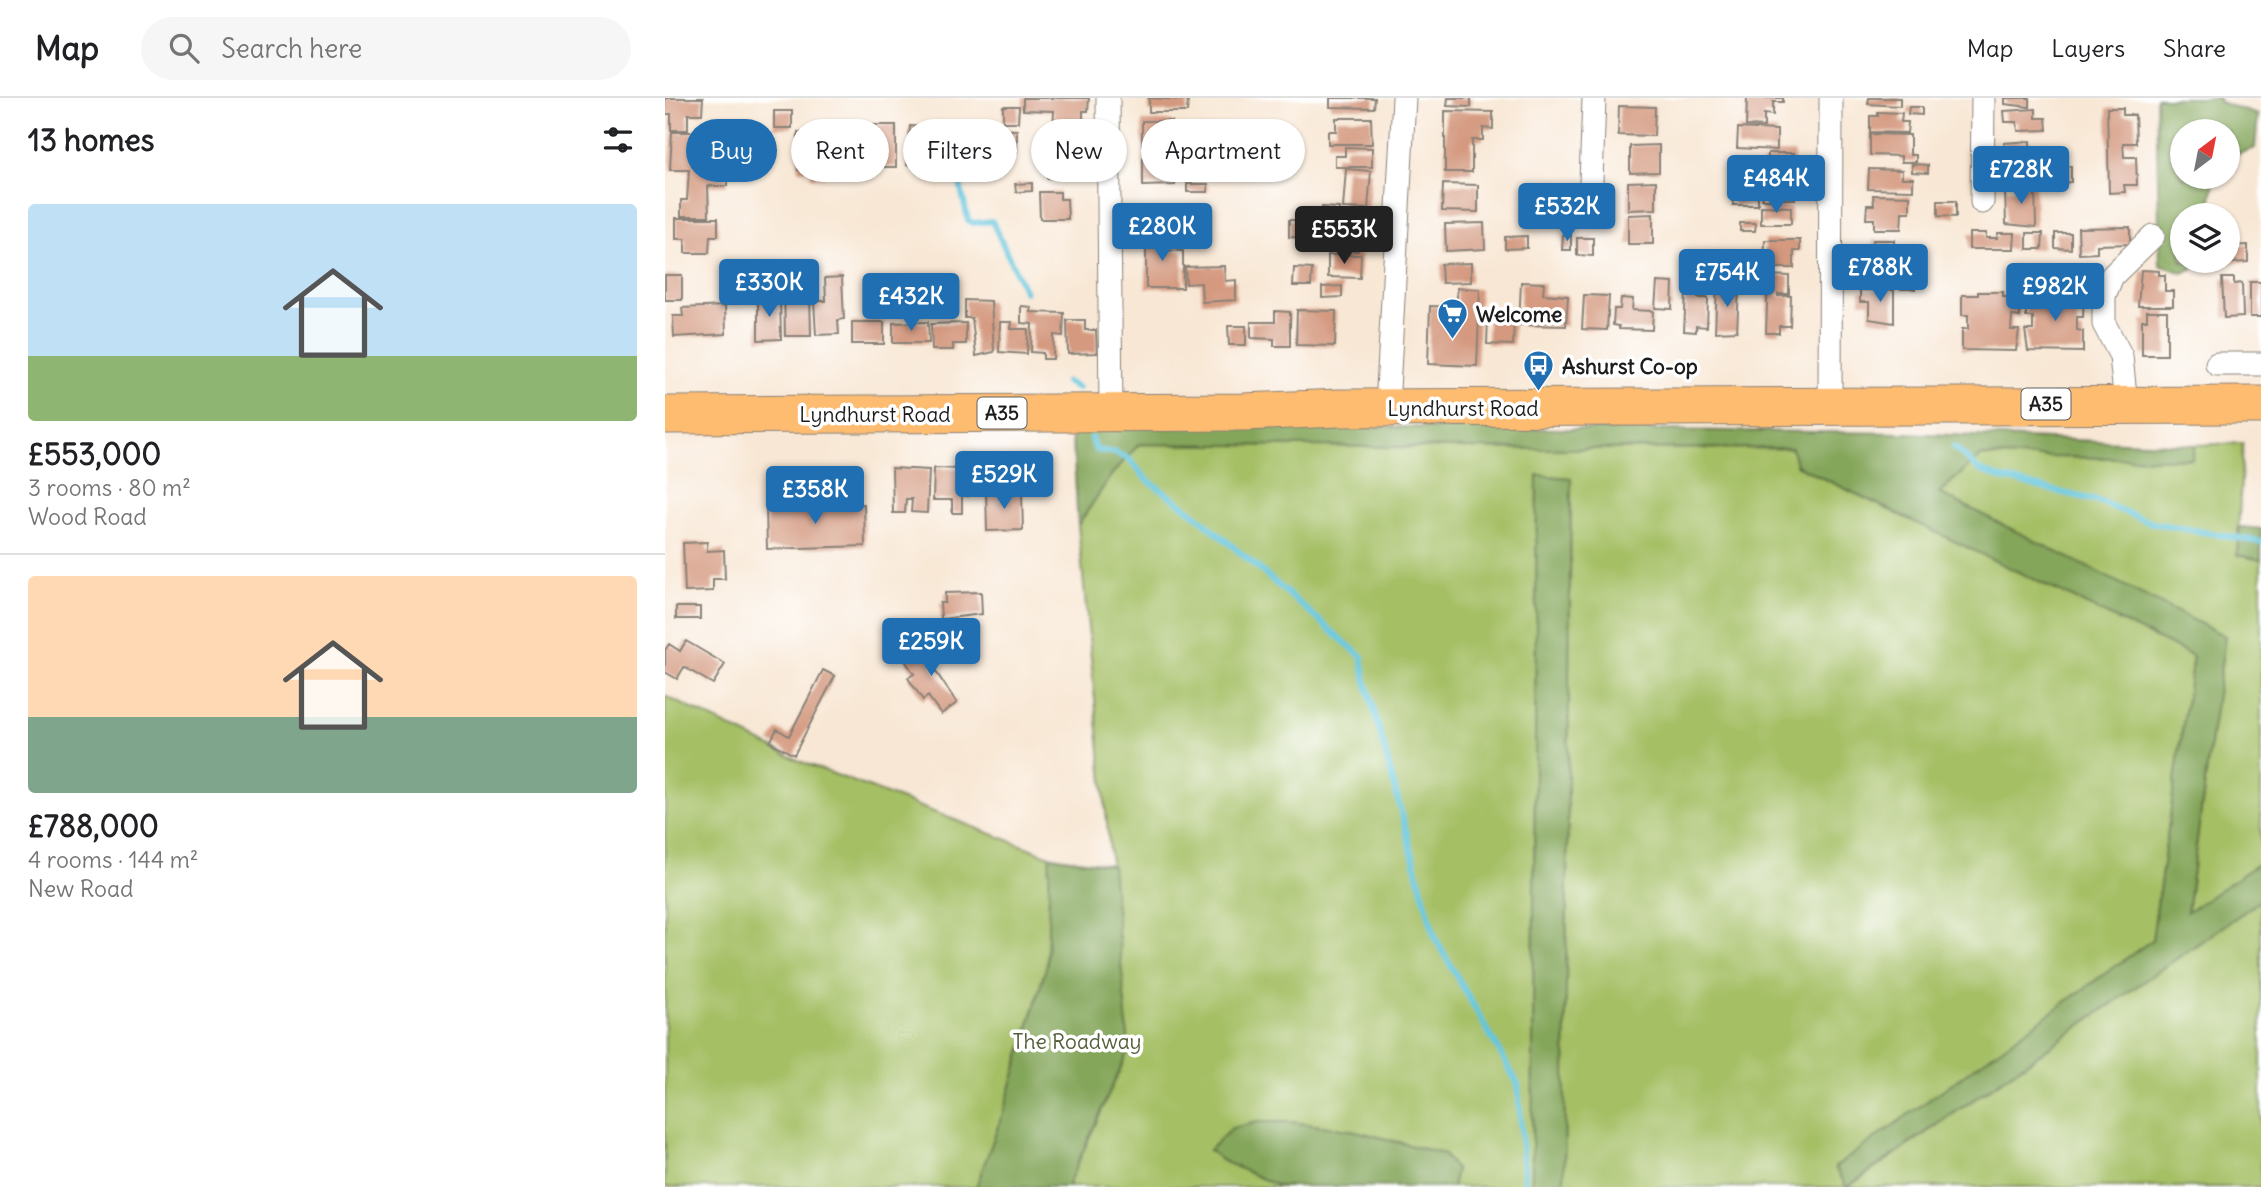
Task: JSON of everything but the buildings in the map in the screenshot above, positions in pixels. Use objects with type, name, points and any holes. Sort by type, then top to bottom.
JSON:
[{"type":"main road","name":"Lyndhurst Road","points":[[665,415],[1111,413],[1387,408],[2261,405]]},
{"type":"street","points":[[1108,98],[1111,413]]},
{"type":"street","points":[[1387,408],[1404,98]]},
{"type":"street","points":[[1590,210],[1602,180],[1594,98]]},
{"type":"street","points":[[1830,406],[1831,98]]},
{"type":"street","points":[[1982,202],[1983,98]]},
{"type":"street","points":[[2126,405],[2121,356],[2104,324],[2104,296],[2112,275],[2153,236]]},
{"type":"street","points":[[2217,364],[2261,363]]},
{"type":"green space","points":[[2156,98],[2219,98],[2219,102],[2258,115],[2255,148],[2240,153],[2240,119],[2170,119],[2170,189],[2213,189],[2210,203],[2170,203],[2170,268],[2160,265]]},
{"type":"green space","points":[[1069,423],[1903,433],[2195,445],[2192,459],[1981,456],[1939,493],[2225,636],[2187,912],[2261,862],[2261,900],[1847,1187],[1835,1167],[2152,940],[2193,656],[1796,465],[1792,448],[1550,449],[1139,444],[1112,474],[1078,525]]},
{"type":"green space","points":[[2243,443],[2237,555],[2261,560],[2261,862],[2187,913],[2225,636],[1939,493],[1981,456],[2191,459],[2195,445]]},
{"type":"green space","points":[[1139,444],[1550,449],[1793,448],[1796,465],[2193,656],[2152,940],[1835,1168],[1848,1187],[1564,1187],[1571,479],[1537,475],[1532,1187],[1452,1187],[1456,1170],[1443,1154],[1356,1131],[1292,1122],[1278,1186],[1290,1187],[1067,1187],[1129,1049],[1078,525],[1112,474]]},
{"type":"green space","points":[[1537,475],[1571,478],[1564,1187],[1532,1187]]},
{"type":"green space","points":[[2240,527],[2261,529],[2261,560],[2237,555]]},
{"type":"green space","points":[[665,696],[802,762],[1050,856],[1047,964],[1003,1113],[976,1187],[665,1187]]},
{"type":"green space","name":"The Roadway","points":[[1050,856],[1112,865],[1129,1049],[1067,1187],[976,1187],[1003,1113],[1047,964]]},
{"type":"green space","points":[[2261,900],[2261,1187],[1848,1187]]},
{"type":"green space","points":[[1258,1122],[1292,1122],[1356,1131],[1443,1154],[1456,1170],[1452,1187],[1278,1186],[1221,1160],[1209,1150],[1232,1128]]},
{"type":"waterway","points":[[960,182],[968,220],[973,223],[992,221],[1025,292]]},
{"type":"waterway","points":[[1066,382],[1078,388]]},
{"type":"waterway","points":[[1091,438],[1096,450],[1116,453],[1130,460],[1146,479],[1195,514],[1362,657],[1366,681],[1435,938],[1518,1084],[1525,1187]]},
{"type":"waterway","points":[[1954,447],[1979,470],[2000,478],[2098,501],[2152,523],[2261,542]]},
{"type":"place","name":"Welcome","points":[[1453,341]]},
{"type":"place","name":"Ashurst Co-op","points":[[1539,393]]}]
